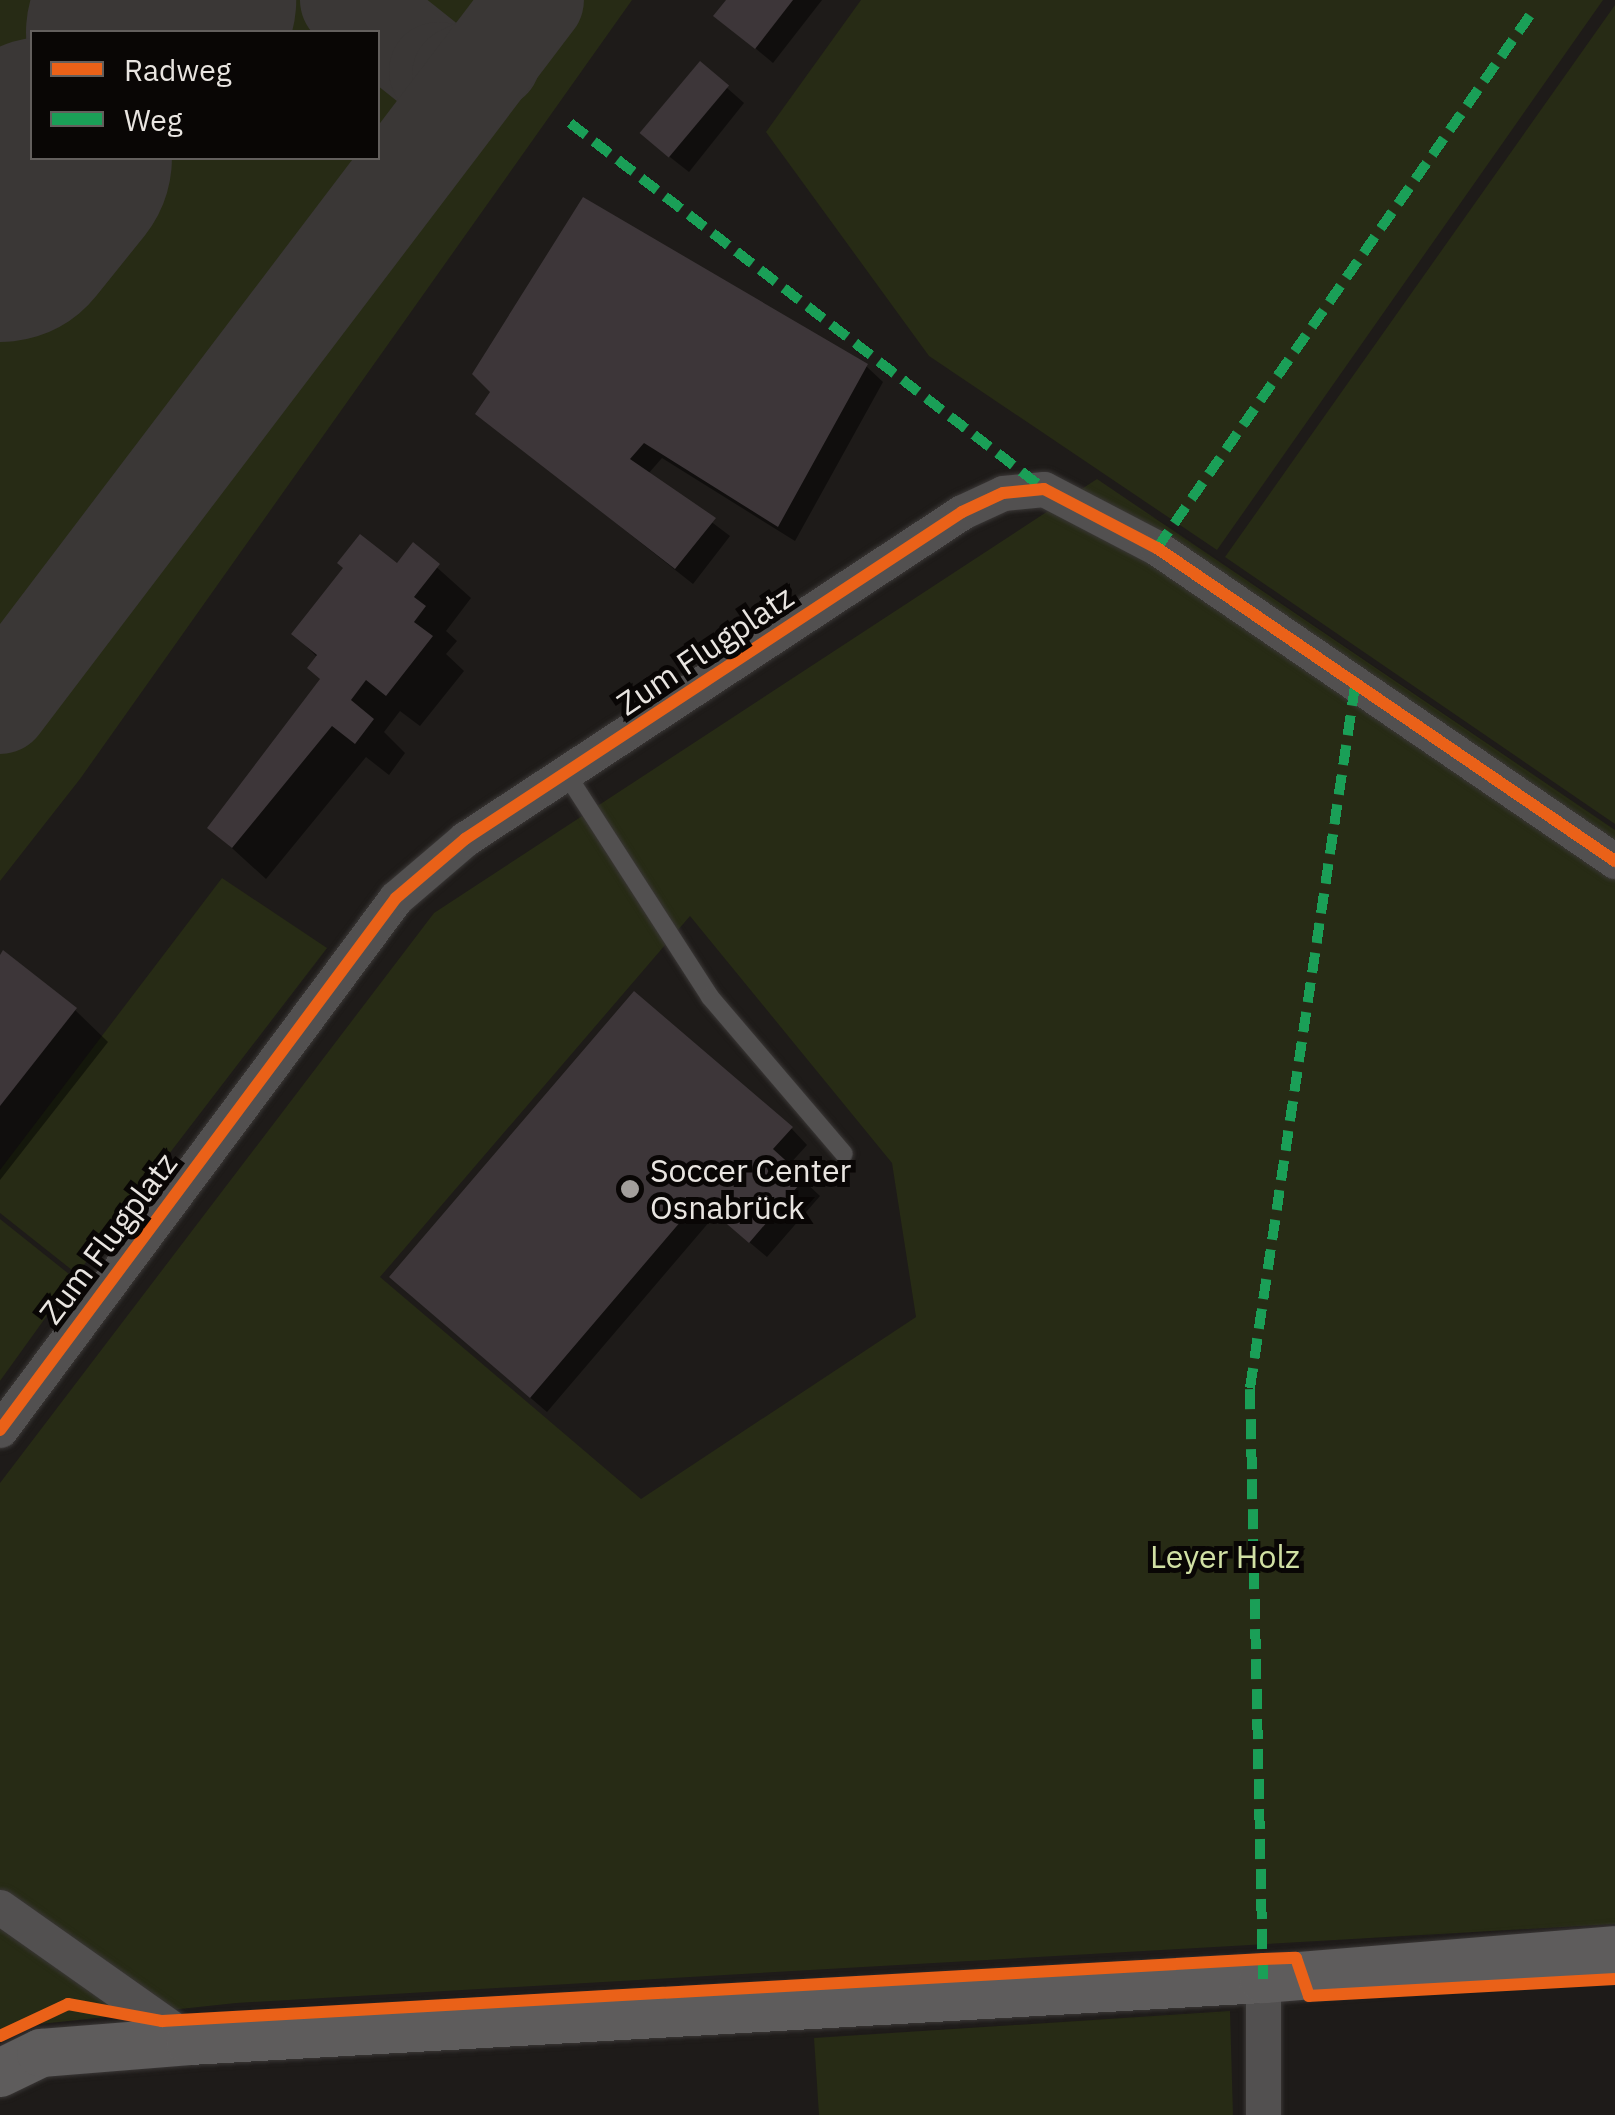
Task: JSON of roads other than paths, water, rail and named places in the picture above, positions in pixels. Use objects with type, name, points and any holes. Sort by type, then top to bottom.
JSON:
[{"type":"street","name":"Zum Flugplatz","points":[[0,1430],[396,898],[464,839],[567,776],[962,512],[1003,493],[1044,489],[1156,548],[1615,861]]},
{"type":"street","points":[[0,1907],[190,2041]]},
{"type":"street","points":[[0,2073],[40,2053],[190,2041],[1263,1979],[1615,1950]]},
{"type":"street","points":[[1263,1979],[1263,2115]]},
{"type":"lane","points":[[567,776],[710,997],[844,1154]]},
{"type":"place","name":"Soccer Center Osnabrück","points":[[630,1189]]},
{"type":"park label","name":"Leyer Holz","points":[[1225,1556]]}]
